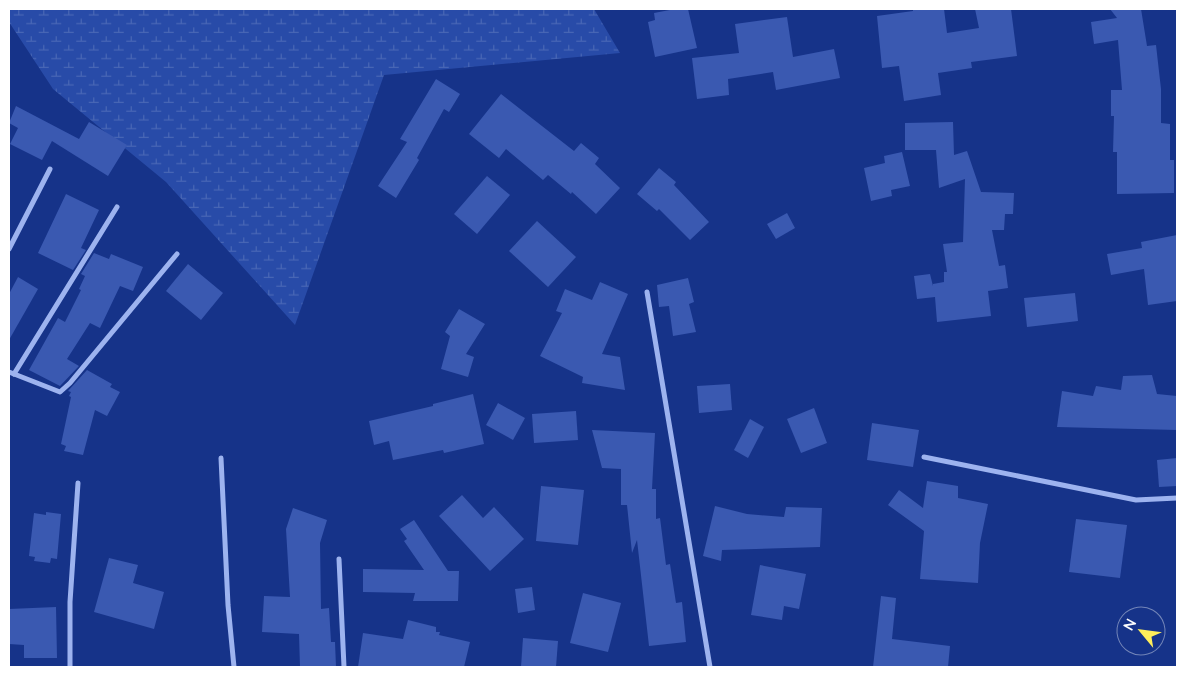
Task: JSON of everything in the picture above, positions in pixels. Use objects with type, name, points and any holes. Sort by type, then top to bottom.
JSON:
[{"type":"street","points":[[9,249],[50,169]]},
{"type":"street","points":[[117,207],[12,373],[60,392],[70,383],[177,254]]},
{"type":"street","points":[[647,292],[710,667]]},
{"type":"street","points":[[924,457],[1136,500],[1177,498]]},
{"type":"street","points":[[221,458],[228,605],[234,667]]},
{"type":"street","points":[[70,667],[70,602],[78,483]]},
{"type":"street","points":[[339,559],[344,667]]},
{"type":"green space","points":[[9,9],[594,9],[620,53],[384,75],[295,325],[166,182],[53,89],[9,22]]},
{"type":"building","points":[[675,9],[688,9],[697,48],[655,57],[648,22],[655,20],[654,13]]},
{"type":"building","points":[[913,9],[944,9],[947,33],[979,28],[975,9],[1011,9],[1017,56],[971,62],[972,68],[938,73],[941,95],[904,101],[899,66],[882,68],[877,16],[913,11]]},
{"type":"building","points":[[1110,9],[1141,9],[1147,46],[1156,45],[1161,89],[1161,123],[1170,124],[1170,160],[1174,160],[1174,193],[1117,194],[1117,152],[1113,152],[1114,116],[1111,116],[1111,90],[1122,90],[1118,40],[1094,44],[1091,22],[1117,18]]},
{"type":"building","points":[[787,17],[793,57],[834,49],[840,78],[776,90],[773,72],[728,79],[729,95],[697,99],[692,58],[739,53],[735,24]]},
{"type":"building","points":[[436,79],[460,94],[449,112],[444,109],[417,158],[419,160],[396,198],[378,186],[407,142],[400,139]]},
{"type":"building","points":[[501,94],[574,151],[581,143],[599,158],[595,164],[620,188],[596,214],[572,192],[571,194],[548,175],[543,180],[506,149],[499,158],[469,134]]},
{"type":"building","points":[[16,106],[79,139],[89,122],[127,145],[108,176],[52,141],[42,160],[10,144],[18,128],[9,123]]},
{"type":"building","points":[[953,122],[954,155],[967,151],[981,192],[1014,193],[1013,214],[1005,214],[1004,230],[992,230],[999,266],[1005,265],[1008,288],[988,291],[991,316],[937,322],[935,297],[917,299],[914,276],[930,274],[933,286],[933,284],[944,282],[944,272],[947,272],[943,244],[963,242],[965,179],[939,188],[936,150],[905,150],[905,123]]},
{"type":"building","points":[[902,152],[910,186],[891,190],[892,196],[871,201],[864,168],[885,163],[884,156]]},
{"type":"building","points":[[659,168],[676,182],[674,185],[709,222],[690,240],[659,209],[657,211],[637,194]]},
{"type":"building","points":[[487,176],[510,195],[477,234],[454,214]]},
{"type":"building","points":[[66,194],[99,210],[81,248],[86,250],[73,270],[38,253]]},
{"type":"building","points":[[787,213],[795,228],[776,239],[767,224]]},
{"type":"building","points":[[537,221],[576,257],[548,287],[509,251]]},
{"type":"building","points":[[1177,235],[1177,301],[1148,305],[1144,269],[1111,275],[1107,254],[1142,248],[1141,242]]},
{"type":"building","points":[[94,253],[109,259],[111,254],[143,267],[133,291],[120,286],[100,328],[90,323],[67,359],[79,366],[60,386],[29,370],[58,318],[65,322],[81,290],[79,289],[85,276],[81,274]]},
{"type":"building","points":[[188,264],[223,293],[201,320],[166,291]]},
{"type":"building","points":[[18,277],[38,289],[9,340],[9,294]]},
{"type":"building","points":[[688,278],[694,302],[689,304],[696,332],[673,336],[669,306],[659,307],[657,285]]},
{"type":"building","points":[[600,282],[628,294],[602,354],[620,357],[625,390],[582,383],[583,377],[540,356],[562,313],[556,311],[565,289],[592,300]]},
{"type":"building","points":[[1075,293],[1078,321],[1027,327],[1024,298]]},
{"type":"building","points":[[459,309],[485,324],[466,354],[474,357],[468,377],[441,369],[450,336],[445,332]]},
{"type":"building","points":[[87,370],[112,384],[110,387],[120,392],[107,416],[95,410],[83,455],[64,451],[66,446],[61,444],[71,397],[69,396],[71,392],[68,391]]},
{"type":"building","points":[[1152,375],[1157,394],[1177,396],[1177,430],[1057,427],[1062,391],[1093,396],[1096,386],[1121,390],[1123,376]]},
{"type":"building","points":[[730,384],[732,410],[699,413],[697,386]]},
{"type":"building","points":[[473,394],[484,444],[444,453],[443,450],[393,460],[389,441],[374,445],[369,421],[433,406],[433,404]]},
{"type":"building","points":[[498,403],[525,418],[513,440],[486,425]]},
{"type":"building","points":[[814,408],[827,443],[801,453],[787,419]]},
{"type":"building","points":[[576,411],[578,440],[534,443],[532,414]]},
{"type":"building","points":[[750,419],[764,427],[748,458],[734,450]]},
{"type":"building","points":[[872,423],[919,430],[913,467],[867,460]]},
{"type":"building","points":[[592,430],[655,433],[652,489],[656,489],[656,519],[660,518],[666,565],[670,564],[676,603],[682,602],[686,642],[649,646],[637,540],[632,553],[627,505],[621,505],[621,469],[602,468]]},
{"type":"building","points":[[1177,458],[1177,486],[1159,487],[1157,460]]},
{"type":"building","points":[[927,481],[958,486],[958,498],[988,504],[980,543],[978,583],[920,579],[924,531],[888,505],[899,490],[923,508]]},
{"type":"building","points":[[541,486],[584,490],[578,545],[536,541]]},
{"type":"building","points":[[462,495],[483,518],[494,507],[524,539],[490,571],[439,516]]},
{"type":"building","points":[[715,506],[747,514],[784,517],[786,507],[822,508],[820,547],[722,550],[721,561],[703,556]]},
{"type":"building","points":[[293,508],[327,520],[320,543],[321,609],[329,608],[331,642],[335,642],[336,667],[300,667],[299,634],[262,632],[264,596],[290,597],[286,529]]},
{"type":"building","points":[[46,512],[61,514],[57,559],[51,558],[50,563],[34,561],[35,557],[29,556],[34,513],[46,515]]},
{"type":"building","points":[[1076,519],[1127,525],[1120,578],[1069,572]]},
{"type":"building","points":[[414,520],[448,571],[459,571],[458,601],[413,601],[415,593],[363,592],[363,569],[424,570],[404,541],[407,539],[400,529]]},
{"type":"building","points":[[109,558],[138,565],[133,583],[164,592],[154,629],[94,612]]},
{"type":"building","points":[[760,565],[806,574],[799,609],[784,606],[782,620],[751,615]]},
{"type":"building","points":[[532,587],[535,610],[518,613],[515,589]]},
{"type":"building","points":[[583,593],[621,603],[608,652],[570,643]]},
{"type":"building","points":[[881,596],[896,598],[892,639],[950,646],[948,667],[873,667]]},
{"type":"building","points":[[56,607],[57,658],[24,658],[24,645],[9,644],[9,609]]},
{"type":"building","points":[[408,620],[436,627],[436,632],[440,632],[439,635],[470,642],[464,667],[358,667],[363,633],[403,639]]},
{"type":"building","points":[[523,638],[558,641],[556,667],[521,667]]}]
